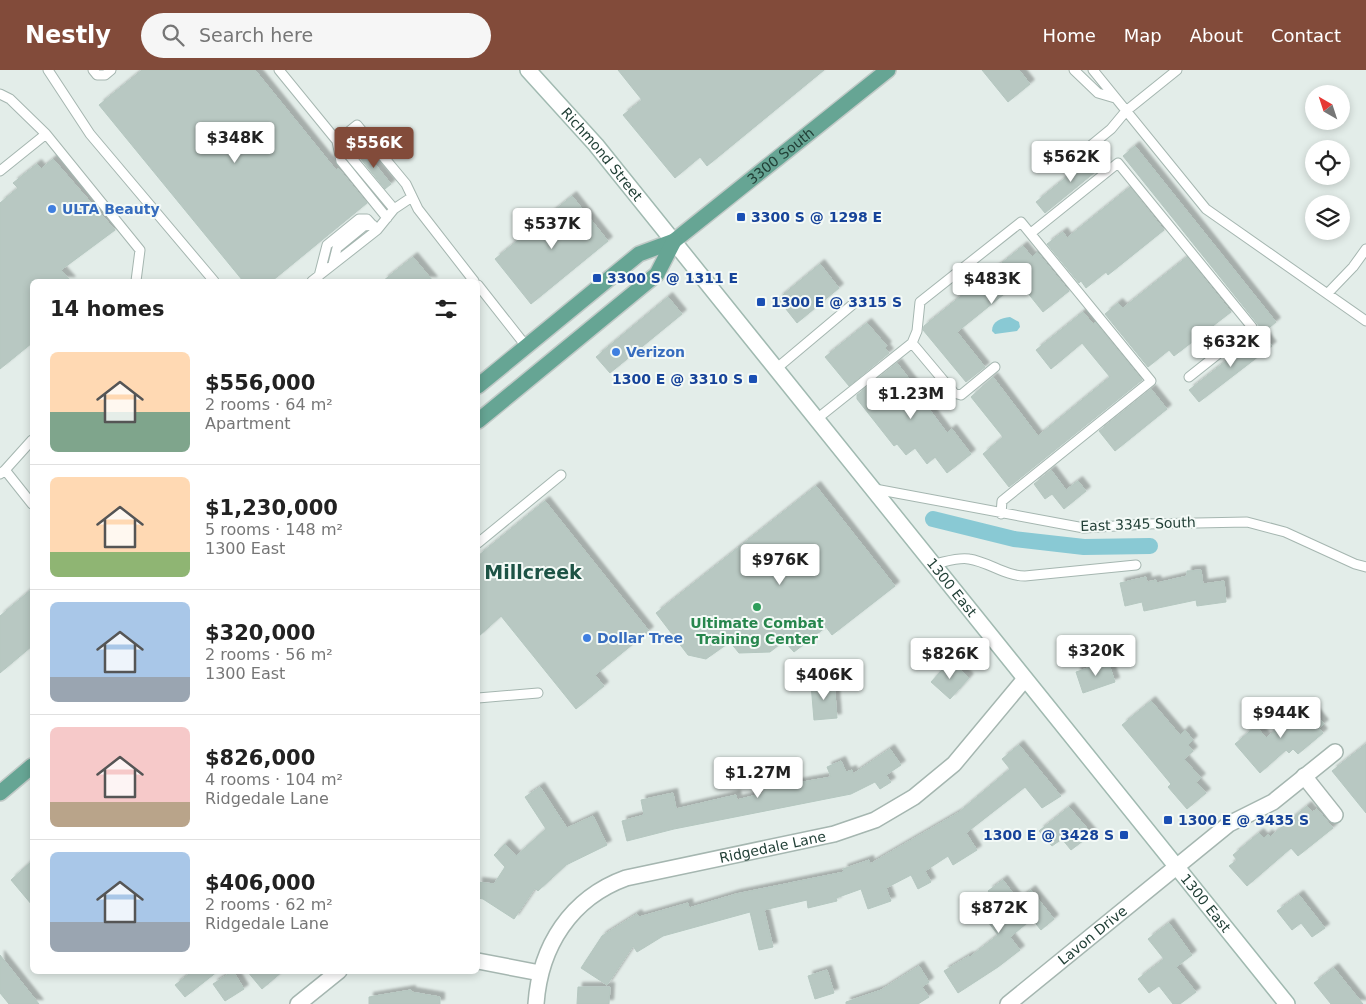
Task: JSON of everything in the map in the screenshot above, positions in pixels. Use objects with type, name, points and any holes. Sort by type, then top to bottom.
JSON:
[{"type":"main road","name":"Richmond Street","points":[[528,70],[590,137],[674,241]]},
{"type":"main road","name":"3300 South","points":[[480,383],[639,254],[674,241],[886,71]]},
{"type":"main road","name":"3300 South","points":[[480,419],[657,274],[674,241]]},
{"type":"main road","name":"1300 East","points":[[674,241],[875,489],[1024,680],[1287,1004]]},
{"type":"main road","name":"Ridgedale Lane","points":[[536,1004],[540,973],[549,947],[566,919],[587,898],[612,883],[626,878],[854,829],[896,809],[933,783],[954,764],[1024,680]]},
{"type":"main road","name":"Lavon Drive","points":[[1008,1004],[1229,824],[1265,807],[1335,752]]},
{"type":"main road","points":[[0,793],[30,768]]},
{"type":"main road","points":[[1304,776],[1335,814]]},
{"type":"main road","points":[[480,961],[540,973]]},
{"type":"main road","points":[[298,1004],[335,974]]},
{"type":"lane","points":[[48,70],[90,134],[212,279]]},
{"type":"lane","points":[[93,70],[97,75],[106,74],[111,70]]},
{"type":"lane","points":[[279,70],[394,209]]},
{"type":"lane","points":[[1074,70],[1098,93],[1116,98]]},
{"type":"lane","points":[[1093,70],[1206,208],[1366,321]]},
{"type":"lane","points":[[1072,161],[1111,129],[1126,111],[1178,70]]},
{"type":"lane","points":[[0,94],[10,99],[46,134],[140,250],[136,279]]},
{"type":"lane","points":[[337,141],[357,124],[406,184],[418,210],[472,279]]},
{"type":"lane","points":[[0,170],[46,134]]},
{"type":"lane","points":[[337,141],[342,161],[387,218]]},
{"type":"lane","points":[[1031,233],[1118,163],[1252,328],[1189,377]]},
{"type":"lane","points":[[315,279],[387,218],[394,209],[412,197]]},
{"type":"lane","points":[[315,279],[327,245],[360,219],[367,219],[375,228]]},
{"type":"lane","points":[[818,418],[912,343],[917,331],[920,302],[1021,222],[1151,381],[1002,501],[1001,514]]},
{"type":"lane","points":[[1328,293],[1353,267],[1366,249]]},
{"type":"lane","points":[[480,288],[526,346]]},
{"type":"lane","points":[[777,368],[852,305]]},
{"type":"lane","points":[[912,343],[954,393],[961,395],[995,367]]},
{"type":"lane","points":[[30,442],[3,472],[30,502]]},
{"type":"lane","points":[[480,541],[561,475]]},
{"type":"lane","name":"East 3345 South","points":[[875,489],[1084,528],[1146,524],[1247,522],[1285,532],[1355,564],[1366,567]]},
{"type":"lane","points":[[934,564],[967,558],[988,564],[1016,576],[1136,565]]},
{"type":"lane","points":[[480,698],[538,693]]},
{"type":"water","points":[[1010,317],[1019,322],[1020,327],[1017,331],[995,334],[992,331],[992,328],[998,321]]},
{"type":"building","points":[[142,70],[255,70],[336,170],[338,168],[367,203],[274,279],[241,279],[99,105]]},
{"type":"building","points":[[618,70],[824,70],[707,166],[700,157],[675,178],[623,115],[642,100]]},
{"type":"building","points":[[982,70],[1019,70],[1030,84],[1008,102]]},
{"type":"building","points":[[1135,146],[1276,322],[1264,332],[1123,156]]},
{"type":"building","points":[[362,148],[391,184],[385,189],[356,153]]},
{"type":"building","points":[[1097,152],[1106,163],[1045,213],[1036,202]]},
{"type":"building","points":[[53,159],[115,230],[61,270],[69,279],[30,279],[30,345],[0,369],[0,203],[18,188],[13,183],[37,164],[41,169]]},
{"type":"building","points":[[1130,187],[1164,230],[1108,275],[1106,272],[1086,288],[1081,281],[1079,283],[1047,244],[1063,232],[1067,238]]},
{"type":"building","points":[[572,196],[608,241],[531,304],[495,259]]},
{"type":"building","points":[[1023,246],[1032,257],[1037,252],[1069,291],[1043,312],[1019,282],[957,332],[985,367],[966,382],[923,330],[924,326]]},
{"type":"building","points":[[413,257],[431,279],[386,279]]},
{"type":"building","points":[[1187,257],[1231,312],[1174,356],[1169,350],[1148,367],[1105,314],[1118,303],[1123,308]]},
{"type":"building","points":[[820,264],[839,288],[797,323],[778,299]]},
{"type":"building","points":[[668,297],[682,314],[610,373],[596,357]]},
{"type":"building","points":[[1083,312],[1093,324],[1095,322],[1142,380],[1009,487],[983,454],[1003,437],[971,397],[993,377],[1038,436],[1110,377],[1082,343],[1051,369],[1036,350]]},
{"type":"building","points":[[867,323],[887,346],[885,348],[889,353],[849,386],[825,357]]},
{"type":"building","points":[[1262,333],[1272,346],[1199,402],[1189,390]]},
{"type":"building","points":[[897,363],[931,407],[929,409],[947,433],[952,429],[971,454],[947,473],[935,457],[927,464],[915,448],[906,455],[897,444],[894,446],[857,399],[857,395]]},
{"type":"building","points":[[1151,389],[1167,409],[1115,451],[1099,431]]},
{"type":"building","points":[[1051,470],[1066,490],[1078,481],[1086,491],[1064,509],[1052,494],[1045,499],[1034,484]]},
{"type":"building","points":[[816,486],[895,586],[832,635],[826,627],[794,652],[784,641],[770,652],[739,653],[730,642],[706,659],[688,655],[656,613]]},
{"type":"building","points":[[545,501],[649,631],[595,675],[604,686],[576,709],[501,616],[480,635],[480,554]]},
{"type":"building","points":[[1201,570],[1203,584],[1224,581],[1226,602],[1197,606],[1196,600],[1144,611],[1142,602],[1125,606],[1120,583],[1146,577],[1147,582],[1156,580],[1157,583],[1187,576],[1187,571]]},
{"type":"building","points":[[30,591],[30,648],[0,673],[0,616]]},
{"type":"building","points":[[950,661],[969,678],[950,699],[931,682]]},
{"type":"building","points":[[1108,661],[1115,682],[1083,693],[1076,672]]},
{"type":"building","points":[[834,682],[837,718],[814,720],[811,684]]},
{"type":"building","points":[[1151,701],[1180,735],[1185,730],[1193,740],[1188,745],[1193,751],[1184,759],[1201,778],[1196,782],[1206,793],[1187,809],[1168,787],[1171,784],[1122,725]]},
{"type":"building","points":[[1308,704],[1324,724],[1319,728],[1323,733],[1298,754],[1293,749],[1289,753],[1286,750],[1260,773],[1235,744],[1256,726],[1266,738]]},
{"type":"building","points":[[1366,744],[1366,813],[1332,771]]},
{"type":"building","points":[[1019,745],[1061,796],[1042,808],[1025,787],[966,833],[977,850],[953,865],[948,856],[925,871],[931,882],[918,889],[911,875],[886,888],[891,901],[868,909],[861,889],[836,898],[837,901],[808,908],[807,900],[764,910],[773,947],[759,950],[750,912],[663,936],[637,952],[633,946],[607,985],[581,968],[602,936],[637,914],[639,917],[688,903],[689,908],[736,894],[844,872],[843,869],[869,860],[870,864],[958,813],[1010,769],[1002,759]]},
{"type":"building","points":[[890,749],[901,765],[886,775],[891,782],[880,789],[875,782],[851,794],[674,829],[627,841],[622,821],[644,815],[641,800],[673,793],[676,809],[736,795],[737,800],[764,793],[763,789],[831,777],[827,767],[841,761],[846,772],[852,770],[853,774]]},
{"type":"building","points":[[540,787],[567,828],[593,816],[607,845],[566,865],[538,891],[535,888],[514,919],[480,898],[480,882],[494,884],[505,867],[494,855],[505,844],[516,856],[546,829],[525,797]]},
{"type":"building","points":[[1307,806],[1312,812],[1317,809],[1333,828],[1298,856],[1291,848],[1247,886],[1229,866],[1237,860],[1233,855],[1259,833],[1264,838],[1268,834],[1270,837]]},
{"type":"building","points":[[1069,807],[1092,834],[1071,850],[1062,839],[1052,846],[1039,831]]},
{"type":"building","points":[[30,863],[30,903],[11,880]]},
{"type":"building","points":[[1003,880],[1018,900],[1031,890],[1054,919],[1041,930],[1032,919],[1010,937],[1020,950],[958,993],[944,971],[970,957],[998,935],[978,909],[993,897],[988,891]]},
{"type":"building","points":[[1299,895],[1325,928],[1312,937],[1301,923],[1292,930],[1277,911]]},
{"type":"building","points":[[1169,923],[1192,955],[1176,967],[1196,992],[1180,1004],[1173,1004],[1159,986],[1149,993],[1138,979],[1164,959],[1148,939]]},
{"type":"building","points":[[0,955],[39,1004],[9,1004],[0,993]]},
{"type":"building","points":[[919,966],[929,982],[922,987],[929,997],[918,1004],[846,1004],[846,1002],[881,990]]},
{"type":"building","points":[[1334,968],[1363,1004],[1331,1004],[1314,983]]},
{"type":"building","points":[[827,970],[834,993],[815,999],[808,976]]},
{"type":"building","points":[[189,974],[214,974],[185,997],[175,985]]},
{"type":"building","points":[[228,974],[235,974],[244,989],[225,1001],[213,984]]},
{"type":"building","points":[[250,974],[280,974],[262,989]]},
{"type":"building","points":[[578,987],[610,987],[609,1004],[577,1004]]},
{"type":"building","points":[[411,990],[411,992],[440,997],[440,1004],[369,1004],[369,997]]},
{"type":"waterway","points":[[933,519],[1014,539],[1084,547],[1150,546]]},
{"type":"place","name":"ULTA Beauty","points":[[52,209]]},
{"type":"place","name":"3300 S @ 1298 E","points":[[741,217]]},
{"type":"place","name":"3300 S @ 1311 E","points":[[597,278]]},
{"type":"place","name":"1300 E @ 3315 S","points":[[761,302]]},
{"type":"place","name":"Verizon","points":[[616,352]]},
{"type":"place","name":"1300 E @ 3310 S","points":[[753,379]]},
{"type":"place","name":"Ultimate Combat Training Center","points":[[757,607]]},
{"type":"place","name":"Dollar Tree","points":[[587,638]]},
{"type":"place","name":"1300 E @ 3435 S","points":[[1168,820]]},
{"type":"place","name":"1300 E @ 3428 S","points":[[1124,835]]},
{"type":"district","name":"Millcreek","points":[[533,572]]}]
